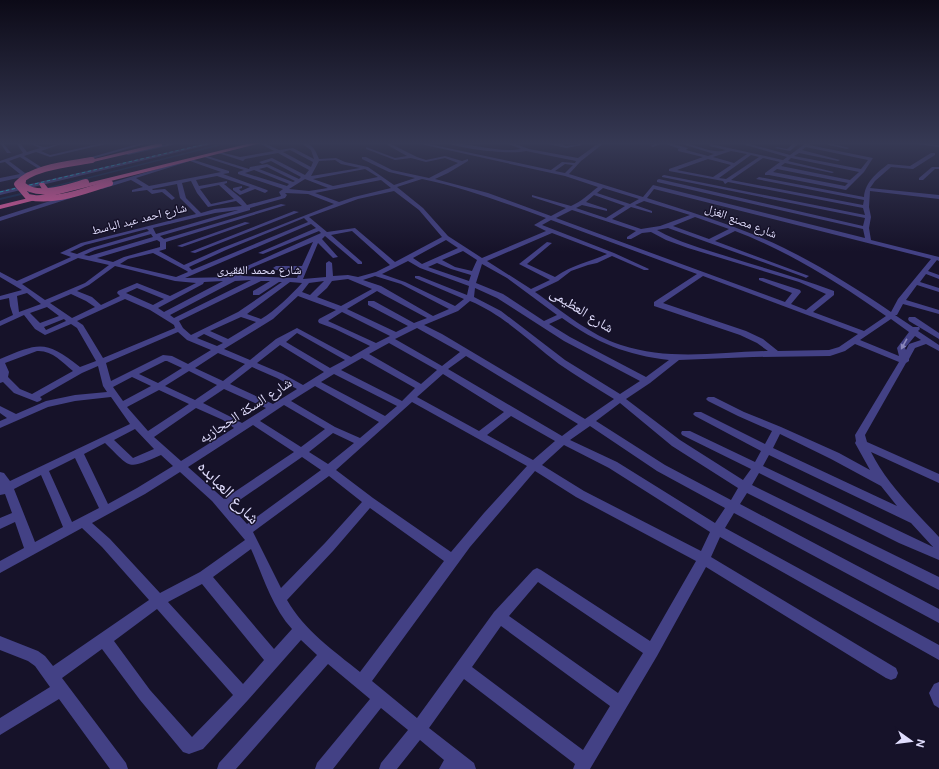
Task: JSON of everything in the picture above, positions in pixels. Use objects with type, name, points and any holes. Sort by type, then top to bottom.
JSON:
[{"type":"highway","points":[[23,179],[18,183],[22,191],[31,198],[49,199],[67,196],[113,179]]},
{"type":"highway","points":[[25,179],[22,184],[26,188],[32,190],[50,190],[113,179]]},
{"type":"highway","points":[[0,205],[28,199],[44,191],[101,179]]},
{"type":"highway","points":[[44,191],[102,179]]},
{"type":"highway","points":[[0,205],[15,197],[22,191]]},
{"type":"highway","points":[[44,191],[53,202]]},
{"type":"street","points":[[0,193],[44,191],[87,179]]},
{"type":"street","points":[[0,219],[129,179]]},
{"type":"street","points":[[133,179],[151,192]]},
{"type":"street","points":[[166,179],[176,182],[183,198],[200,215]]},
{"type":"street","points":[[151,192],[176,182],[194,179],[197,188],[215,211]]},
{"type":"street","points":[[257,179],[285,189],[309,193],[339,204]]},
{"type":"street","points":[[279,179],[294,184]]},
{"type":"street","points":[[316,179],[332,187]]},
{"type":"street","points":[[331,179],[354,184]]},
{"type":"street","points":[[349,179],[354,184]]},
{"type":"street","points":[[354,184],[357,179]]},
{"type":"street","name":"شارع العظيمى","points":[[382,179],[421,209],[446,236],[481,261],[510,277],[596,337],[618,347],[658,356],[677,358],[775,353],[830,353],[842,349],[893,314]]},
{"type":"street","points":[[185,267],[205,257],[304,216],[420,179]]},
{"type":"street","points":[[430,179],[466,188],[551,218],[865,334]]},
{"type":"street","name":"شارع مصنع الغزل","points":[[579,179],[645,198],[695,215],[735,229],[795,254]]},
{"type":"street","name":"شارع مصنع الغزل","points":[[580,179],[754,233],[795,254],[893,314],[914,330],[934,340],[939,349]]},
{"type":"street","points":[[680,179],[868,216]]},
{"type":"street","points":[[707,184],[713,179]]},
{"type":"street","points":[[723,179],[866,207]]},
{"type":"street","points":[[730,206],[743,191],[759,179],[867,199]]},
{"type":"street","points":[[799,179],[846,188],[854,179]]},
{"type":"street","points":[[820,183],[824,179]]},
{"type":"street","points":[[835,179],[851,182]]},
{"type":"street","points":[[868,241],[866,228],[868,216],[866,207],[867,188],[874,179]]},
{"type":"street","points":[[197,188],[232,180],[266,191]]},
{"type":"street","points":[[270,201],[284,196],[282,193],[285,189],[299,180]]},
{"type":"street","points":[[309,193],[332,187],[337,180]]},
{"type":"street","points":[[721,186],[728,180]]},
{"type":"street","points":[[607,220],[645,198],[659,181],[735,200],[866,228]]},
{"type":"street","points":[[90,258],[157,236],[247,210],[239,199],[220,183]]},
{"type":"street","points":[[247,185],[235,189],[240,193],[256,187]]},
{"type":"street","points":[[602,186],[592,193],[582,204],[537,225],[646,269]]},
{"type":"street","points":[[653,187],[937,259],[901,300],[893,314]]},
{"type":"street","points":[[867,188],[939,193]]},
{"type":"street","points":[[134,191],[151,192],[164,190],[172,198]]},
{"type":"street","points":[[592,193],[650,212]]},
{"type":"street","points":[[534,196],[641,230],[652,230],[669,226],[695,215]]},
{"type":"street","points":[[210,206],[239,199]]},
{"type":"street","points":[[270,201],[283,205],[312,222],[335,257]]},
{"type":"street","name":"شارع احمد عبد الباسط","points":[[63,253],[83,244],[157,236],[200,215],[215,211],[247,208],[270,201]]},
{"type":"street","points":[[582,204],[605,210]]},
{"type":"street","points":[[0,298],[20,289],[76,256],[93,249],[223,224],[283,205]]},
{"type":"street","points":[[193,252],[296,212]]},
{"type":"street","points":[[205,257],[180,246],[260,218],[254,214]]},
{"type":"street","points":[[216,219],[223,224]]},
{"type":"street","points":[[176,279],[312,222]]},
{"type":"street","points":[[669,226],[806,276]]},
{"type":"street","points":[[235,227],[244,232]]},
{"type":"street","points":[[261,253],[321,235],[353,229],[394,265]]},
{"type":"street","points":[[709,241],[735,229]]},
{"type":"street","points":[[629,238],[641,230]]},
{"type":"street","points":[[652,230],[690,247],[801,281],[831,293],[807,313]]},
{"type":"street","points":[[469,299],[473,292],[472,285],[474,274],[481,261],[551,231]]},
{"type":"street","points":[[321,235],[360,263]]},
{"type":"street","points":[[121,406],[159,386],[270,317],[297,293],[303,281],[305,268],[321,235]]},
{"type":"street","points":[[164,315],[235,278],[249,267],[321,235]]},
{"type":"street","points":[[0,324],[73,292],[87,284],[114,264],[133,256],[164,248],[157,236]]},
{"type":"street","points":[[104,261],[157,236]]},
{"type":"street","name":"شارع محمد الفقيرى","points":[[63,253],[104,261],[176,279],[204,281],[235,278],[260,278],[303,281],[329,280],[349,277],[356,279],[376,274],[424,251],[446,236]]},
{"type":"street","points":[[549,243],[522,264],[556,280]]},
{"type":"street","points":[[422,267],[464,248]]},
{"type":"street","points":[[154,251],[193,272]]},
{"type":"street","points":[[530,292],[556,280],[568,270],[587,263],[596,262],[612,254]]},
{"type":"street","points":[[408,258],[422,267],[500,296],[542,324],[602,358],[647,381]]},
{"type":"street","points":[[437,260],[453,268],[474,274]]},
{"type":"street","points":[[312,297],[324,288],[329,280],[331,274],[329,263]]},
{"type":"street","points":[[276,268],[305,268]]},
{"type":"street","points":[[925,272],[939,276]]},
{"type":"street","name":"شارع العبابده","points":[[0,274],[20,289],[69,318],[80,327],[101,362],[111,390],[136,425],[147,437],[224,505],[249,536],[279,599],[300,630],[419,729],[451,764],[468,769]]},
{"type":"street","points":[[376,274],[403,283],[455,309]]},
{"type":"street","points":[[702,274],[657,304],[743,332],[760,341],[775,353]]},
{"type":"street","points":[[417,277],[481,303],[498,313],[562,362],[621,399],[676,443],[745,487],[908,567],[939,584]]},
{"type":"street","points":[[33,397],[79,371],[101,362],[176,325],[260,278]]},
{"type":"street","points":[[356,279],[378,288],[434,318]]},
{"type":"street","points":[[761,279],[797,292],[786,305]]},
{"type":"street","points":[[256,293],[277,280]]},
{"type":"street","points":[[190,338],[241,314],[288,280]]},
{"type":"street","points":[[153,308],[204,281]]},
{"type":"street","points":[[917,283],[939,290]]},
{"type":"street","points":[[170,299],[137,285],[121,292],[125,296],[153,308],[164,315],[190,338],[250,363],[292,382],[303,389]]},
{"type":"street","points":[[376,346],[338,327],[322,321],[378,288]]},
{"type":"street","points":[[0,293],[20,289]]},
{"type":"street","points":[[20,289],[12,305],[14,311],[22,314],[38,327],[69,318],[125,296]]},
{"type":"street","points":[[73,292],[84,295],[99,307]]},
{"type":"street","points":[[297,293],[312,297],[343,310],[392,337],[458,380],[511,411],[564,441],[603,459],[717,530],[939,653]]},
{"type":"street","name":"شارع السكة الحجازيه","points":[[0,567],[181,467],[351,360],[392,337],[455,309],[469,299]]},
{"type":"street","points":[[901,300],[939,312]]},
{"type":"street","points":[[371,303],[465,352],[588,422],[662,468],[939,616]]},
{"type":"street","points":[[241,314],[262,322]]},
{"type":"street","points":[[542,324],[563,315]]},
{"type":"street","points":[[912,319],[934,340]]},
{"type":"street","points":[[147,437],[196,405],[225,384],[250,363],[297,330],[351,360]]},
{"type":"street","points":[[905,361],[901,348],[914,330]]},
{"type":"street","points":[[205,332],[228,342]]},
{"type":"street","points":[[934,340],[912,346],[905,361],[860,435],[860,443],[875,469],[887,485],[914,519],[939,545]]},
{"type":"street","points":[[280,341],[332,371],[403,405]]},
{"type":"street","points":[[854,341],[905,361]]},
{"type":"street","points":[[602,358],[618,347]]},
{"type":"street","points":[[46,404],[17,391],[2,379],[5,370],[0,362],[14,356],[43,348],[53,352],[79,371]]},
{"type":"street","points":[[0,727],[56,682],[104,639],[158,602],[204,576],[249,536],[386,421],[411,398],[420,387],[465,352]]},
{"type":"street","points":[[362,354],[420,387]]},
{"type":"street","points":[[0,425],[46,404],[111,390],[132,374],[166,357],[274,408]]},
{"type":"street","points":[[362,682],[453,560],[535,466],[588,422],[677,358]]},
{"type":"street","points":[[132,374],[226,418],[242,428]]},
{"type":"street","points":[[314,382],[386,421]]},
{"type":"street","points":[[411,398],[535,466],[580,494],[704,559],[891,673]]},
{"type":"street","points":[[712,399],[741,414],[778,429],[835,456],[887,485]]},
{"type":"street","points":[[284,401],[332,429],[361,442]]},
{"type":"street","points":[[0,409],[15,418]]},
{"type":"street","points":[[480,436],[511,411]]},
{"type":"street","points":[[698,414],[766,449],[914,519]]},
{"type":"street","points":[[253,421],[329,470],[369,501],[453,560]]},
{"type":"street","points":[[4,489],[136,425]]},
{"type":"street","points":[[224,505],[302,452],[332,429]]},
{"type":"street","points":[[462,668],[583,766],[652,651],[704,559],[717,530],[757,468],[778,429]]},
{"type":"street","points":[[686,433],[903,539],[939,555]]},
{"type":"street","points":[[107,438],[131,462],[135,462],[162,450]]},
{"type":"street","points":[[860,443],[939,479]]},
{"type":"street","points":[[78,452],[105,510]]},
{"type":"street","points":[[43,469],[57,498],[69,529]]},
{"type":"street","points":[[0,476],[4,489],[18,515],[31,550]]},
{"type":"street","points":[[279,599],[324,552],[369,501]]},
{"type":"street","points":[[0,524],[18,515]]},
{"type":"street","points":[[82,522],[92,529],[106,543],[243,694]]},
{"type":"street","points":[[387,769],[419,729],[499,617],[537,574],[652,651]]},
{"type":"street","points":[[204,576],[273,660]]},
{"type":"street","points":[[499,617],[621,704]]},
{"type":"street","points":[[104,639],[145,695],[189,746],[197,743],[300,630]]},
{"type":"street","points":[[0,643],[33,656],[40,661],[120,769]]},
{"type":"street","points":[[225,769],[327,654]]},
{"type":"street","points":[[939,689],[936,693],[939,700]]},
{"type":"street","points":[[323,769],[381,697]]},
{"type":"waterway","points":[[39,190],[84,179]]},
{"type":"waterway","points":[[0,199],[29,192]]},
{"type":"railway","points":[[0,192],[56,179]]}]
